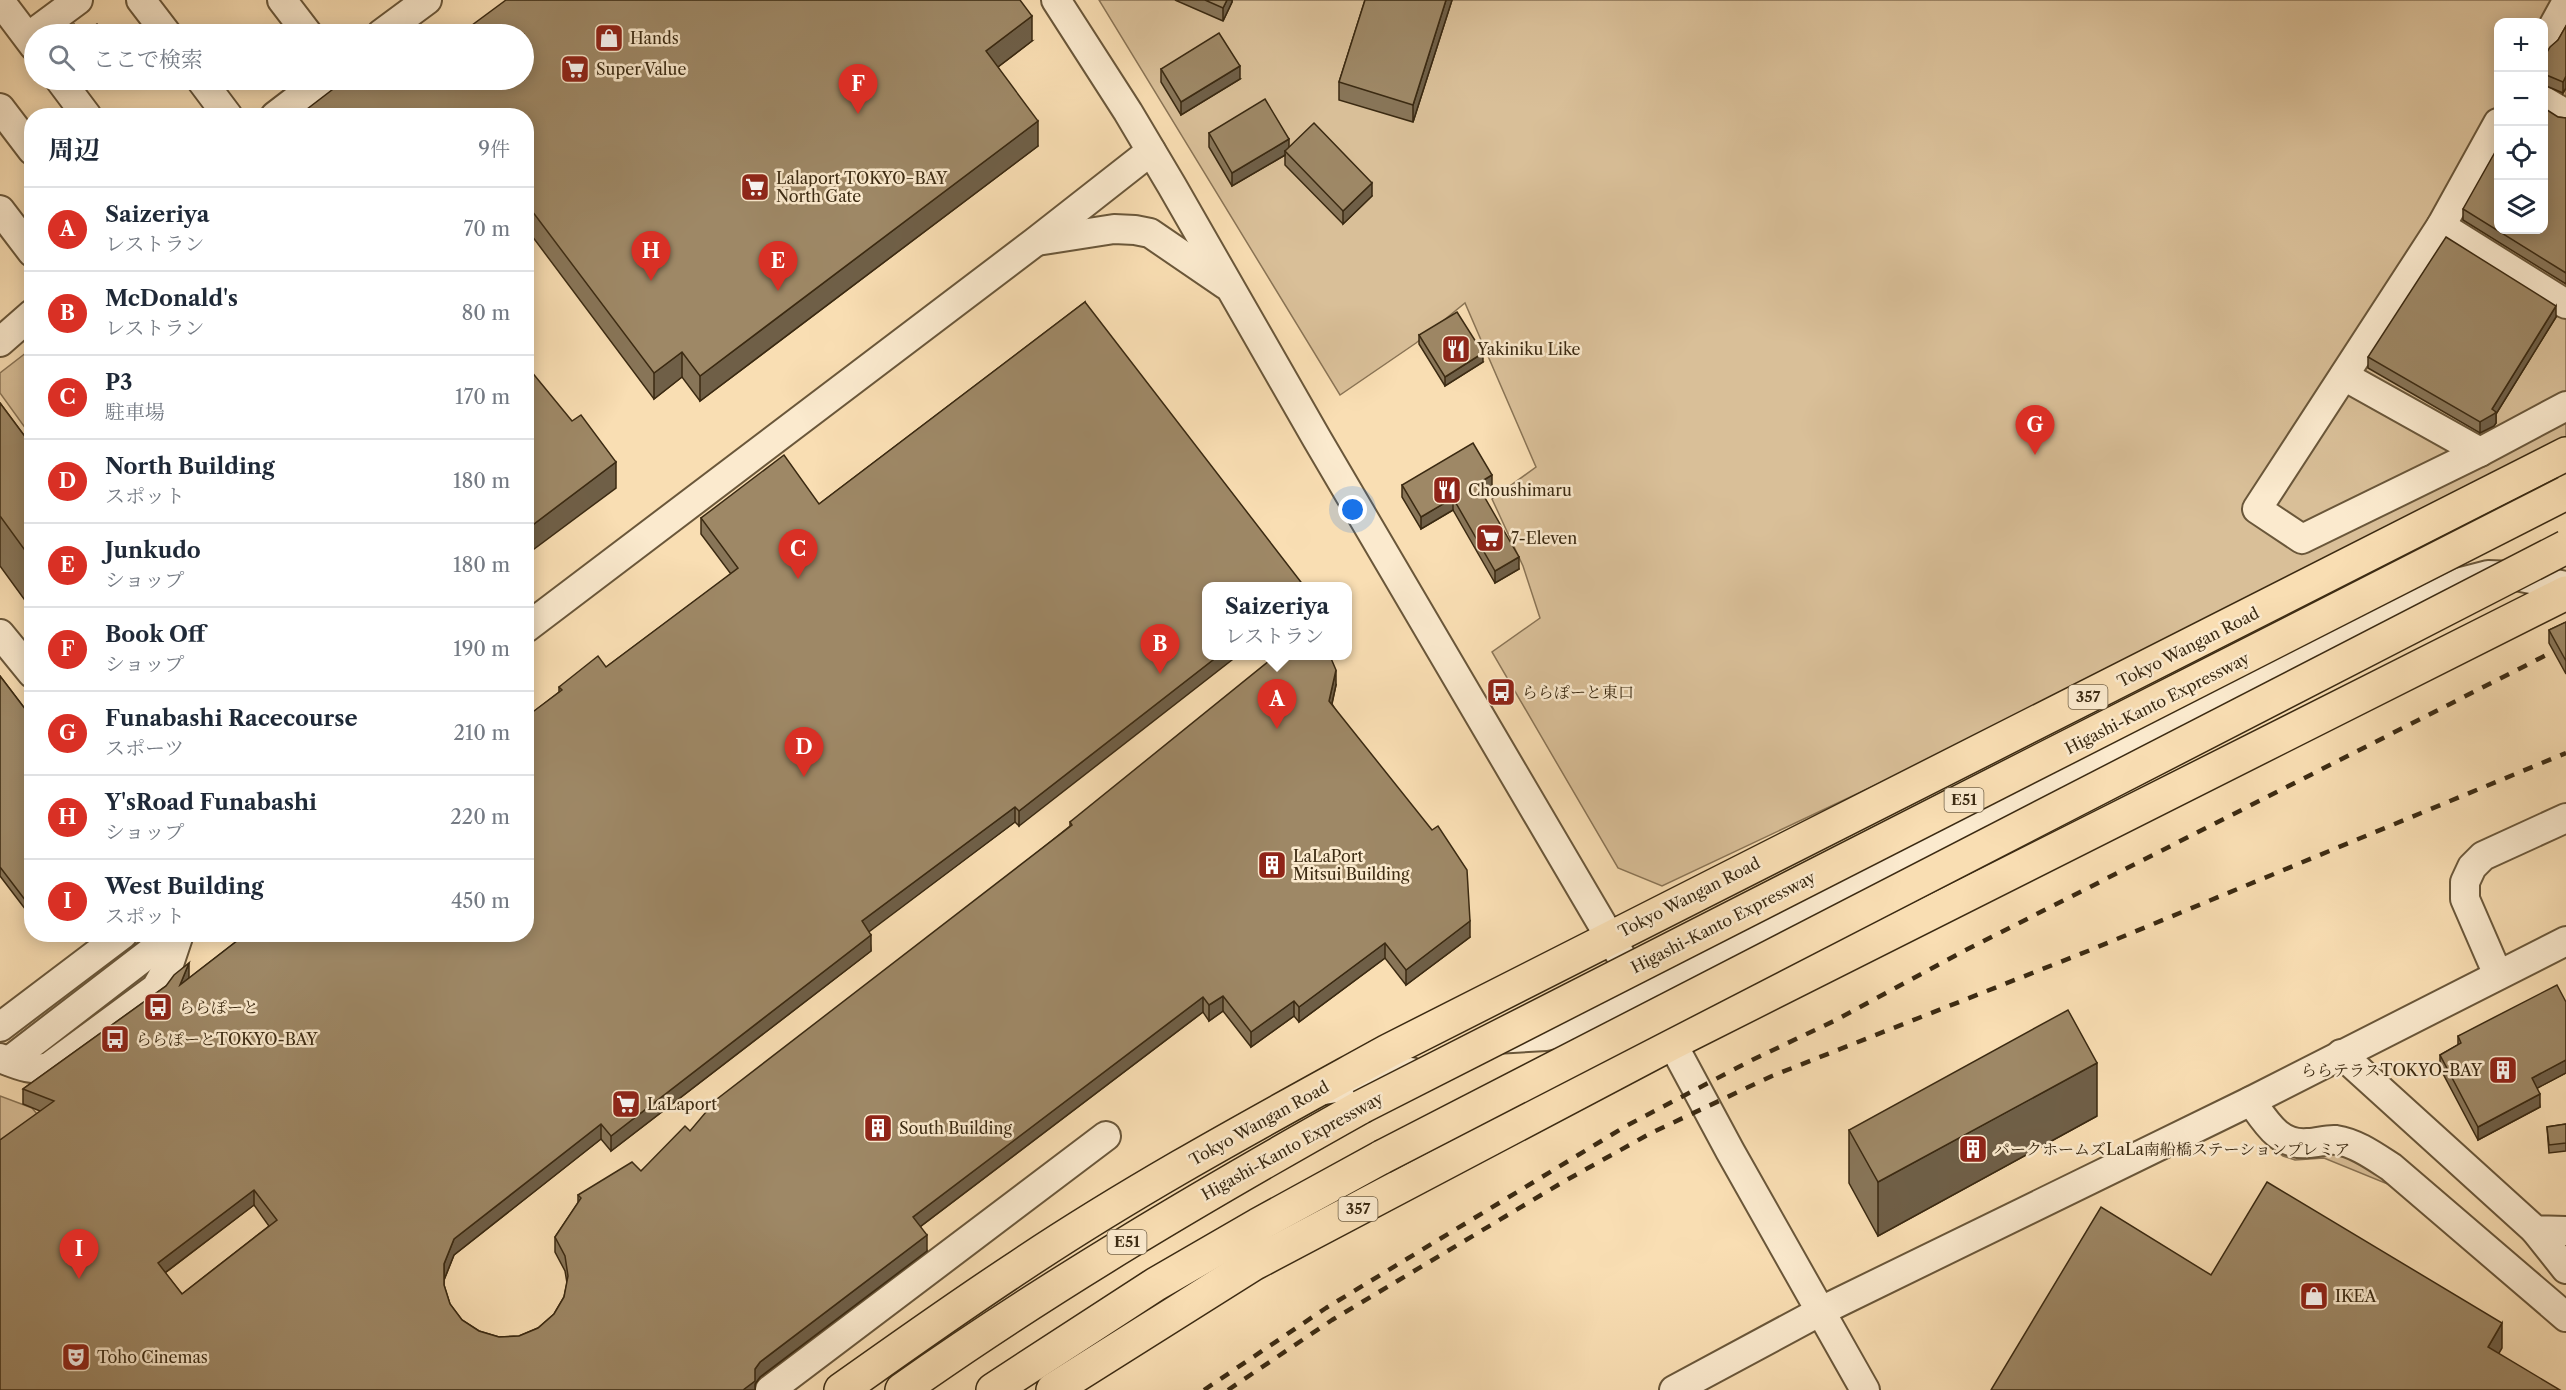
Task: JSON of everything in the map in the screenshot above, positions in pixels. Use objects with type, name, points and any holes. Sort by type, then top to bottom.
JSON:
[{"type":"highway","name":"Tokyo Wangan Road","points":[[841,1390],[1021,1265],[1225,1140],[1315,1091],[1470,1007],[2293,594],[2566,454]]},
{"type":"highway","name":"Higashi-Kanto Expressway","points":[[902,1390],[1034,1302],[1202,1196],[1361,1107],[2566,493]]},
{"type":"highway","points":[[993,1390],[1156,1284],[1382,1157],[2566,547]]},
{"type":"highway","name":"357","points":[[1053,1390],[1253,1264],[1672,1043],[2566,593]]},
{"type":"street","points":[[51,24],[78,0]]},
{"type":"street","points":[[141,0],[159,24]]},
{"type":"street","points":[[282,0],[300,24]]},
{"type":"street","points":[[1056,0],[1232,289],[1317,439],[1610,936],[1865,1390]]},
{"type":"street","points":[[0,1],[24,33]]},
{"type":"street","points":[[393,24],[422,1]]},
{"type":"street","points":[[2548,36],[2566,3]]},
{"type":"street","points":[[68,90],[81,108]]},
{"type":"street","points":[[208,90],[222,108]]},
{"type":"street","points":[[285,108],[309,90]]},
{"type":"street","points":[[2548,103],[2566,114]]},
{"type":"street","points":[[0,108],[24,140]]},
{"type":"street","points":[[2497,126],[2441,226],[2257,509],[2302,539],[2481,452],[2566,406]]},
{"type":"street","points":[[534,622],[1035,242],[1150,151]]},
{"type":"street","points":[[0,210],[24,242]]},
{"type":"street","points":[[2441,226],[2566,304]]},
{"type":"street","points":[[1035,242],[1114,230],[1150,233],[1232,289]]},
{"type":"street","points":[[2344,376],[2481,452]]},
{"type":"street","points":[[1315,1091],[1401,1077],[1472,1042],[1558,1033],[2462,582],[2488,575],[2516,576],[2566,586]]},
{"type":"street","points":[[0,634],[24,663]]},
{"type":"street","points":[[2498,975],[2465,899],[2465,882],[2472,867],[2483,856],[2566,818]]},
{"type":"street","points":[[1674,1390],[1821,1311],[2251,1101],[2566,941]]},
{"type":"street","points":[[0,1027],[105,942]]},
{"type":"street","points":[[4,1060],[163,942]]},
{"type":"street","points":[[4,1060],[39,1070],[49,1067],[148,994],[162,981],[176,942]]},
{"type":"street","points":[[2341,1054],[2535,1230],[2566,1269]]},
{"type":"street","points":[[2251,1101],[2282,1138],[2300,1144],[2334,1140],[2344,1142],[2370,1153],[2391,1167],[2566,1317]]},
{"type":"street","points":[[770,1390],[1106,1136]]},
{"type":"street","points":[[2535,1230],[2566,1231]]},
{"type":"shaded area","points":[[1099,0],[2566,0],[2566,441],[2047,704],[1662,886],[1618,868],[1492,652],[1540,618],[1523,566],[1492,499],[1536,467],[1465,303],[1416,343],[1340,395]]},
{"type":"shaded area","points":[[24,354],[24,426],[0,393],[0,373]]},
{"type":"shaded area","points":[[0,1096],[32,1108],[42,1120],[0,1151]]},
{"type":"shaded area","points":[[2262,1136],[2327,1150],[2387,1174],[2390,1185],[2324,1158],[2295,1160],[2283,1156]]},
{"type":"building","name":"Lalaport TOKYO−BAY North Gate","points":[[506,0],[1020,0],[1032,16],[986,51],[1038,121],[700,376],[682,352],[654,373],[534,214],[534,108],[308,108],[332,90],[534,90],[534,24],[474,24]]},
{"type":"building","points":[[1205,0],[1227,0],[1223,8]]},
{"type":"building","points":[[1365,0],[1446,0],[1413,105],[1339,82]]},
{"type":"building","points":[[2566,26],[2566,76],[2563,82],[2548,76],[2548,50],[2558,40]]},
{"type":"building","points":[[1219,33],[1240,66],[1181,102],[1161,69]]},
{"type":"building","points":[[1265,99],[1289,139],[1232,173],[1209,133]]},
{"type":"building","points":[[2548,111],[2558,117],[2566,118],[2566,273],[2503,234],[2548,234]]},
{"type":"building","points":[[1314,123],[1372,183],[1343,211],[1285,151]]},
{"type":"building","points":[[2494,154],[2494,228],[2463,209]]},
{"type":"building","points":[[2446,237],[2556,306],[2492,409],[2496,412],[2480,422],[2368,357]]},
{"type":"building","points":[[1085,302],[1301,582],[1202,582],[1202,660],[1213,660],[1019,811],[1015,807],[862,921],[871,935],[611,1136],[601,1124],[454,1239],[444,1264],[444,1285],[450,1304],[462,1320],[479,1331],[499,1337],[519,1336],[538,1328],[554,1314],[564,1297],[568,1276],[565,1256],[555,1237],[581,1198],[578,1195],[632,1162],[641,1171],[685,1126],[690,1131],[717,1099],[1072,825],[1070,822],[1270,660],[1332,660],[1336,670],[1329,701],[1432,830],[1438,826],[1467,870],[1470,921],[1406,970],[1385,943],[1299,1007],[1294,1001],[1251,1032],[1223,996],[1209,1005],[1203,997],[913,1217],[927,1235],[760,1362],[755,1369],[755,1381],[743,1390],[0,1390],[0,1140],[54,1101],[23,1089],[166,986],[174,975],[189,963],[180,985],[236,942],[534,942],[534,711],[562,690],[559,687],[598,656],[606,667],[738,568],[701,518],[784,455],[819,504]],"holes":[[[254,1190],[277,1220],[182,1294],[158,1263]]]},
{"type":"building","points":[[1457,312],[1483,353],[1445,377],[1419,335]]},
{"type":"building","points":[[534,375],[572,421],[581,415],[616,462],[534,524]]},
{"type":"building","points":[[0,403],[24,435],[24,549],[0,516]]},
{"type":"building","points":[[1473,443],[1492,475],[1477,484],[1519,557],[1495,571],[1453,498],[1421,517],[1402,485]]},
{"type":"building","points":[[2566,622],[2566,661],[2549,630]]},
{"type":"building","points":[[0,676],[24,708],[24,898],[0,867]]},
{"type":"building","name":"ららテラスTOKYO-BAY","points":[[2557,985],[2566,1002],[2566,1060],[2532,1078],[2540,1094],[2478,1127],[2440,1055],[2461,1043],[2458,1036]]},
{"type":"building","points":[[2068,1010],[2097,1063],[1878,1182],[1849,1130]]},
{"type":"building","points":[[2566,1124],[2566,1143],[2549,1145],[2547,1127]]},
{"type":"building","name":"IKEA","points":[[2267,1182],[2502,1323],[2488,1347],[2560,1390],[1991,1390],[2101,1207],[2211,1275]]},
{"type":"railway","points":[[1204,1390],[1326,1308],[1626,1126],[1752,1060],[1834,1021],[1964,951],[2566,645]]},
{"type":"railway","points":[[1228,1390],[1332,1320],[1563,1182],[1651,1133],[1772,1076],[2088,951],[2566,753]]},
{"type":"place","name":"Hands","points":[[609,38]]},
{"type":"place","name":"Super Value","points":[[575,69]]},
{"type":"place","name":"Book Off","points":[[858,114]]},
{"type":"place","name":"Lalaport TOKYO−BAY North Gate","points":[[755,187]]},
{"type":"place","name":"Y'sRoad Funabashi","points":[[651,281]]},
{"type":"place","name":"Junkudo","points":[[778,291]]},
{"type":"place","name":"Yakiniku Like","points":[[1456,349]]},
{"type":"place","name":"Funabashi Racecourse","points":[[2035,455]]},
{"type":"place","name":"Choushimaru","points":[[1447,490]]},
{"type":"place","name":"7-Eleven","points":[[1490,538]]},
{"type":"place","name":"P3","points":[[798,579]]},
{"type":"place","name":"McDonald's","points":[[1160,674]]},
{"type":"place","name":"ららぽーと東口","points":[[1501,692]]},
{"type":"place","name":"Saizeriya","points":[[1277,729]]},
{"type":"place","name":"North Building","points":[[804,777]]},
{"type":"place","name":"LaLaPort Mitsui Building","points":[[1272,865]]},
{"type":"place","name":"ららぽーと","points":[[158,1007]]},
{"type":"place","name":"ららぽーとTOKYO-BAY","points":[[115,1039]]},
{"type":"place","name":"ららテラスTOKYO-BAY","points":[[2503,1070]]},
{"type":"place","name":"LaLaport","points":[[626,1104]]},
{"type":"place","name":"South Building","points":[[878,1128]]},
{"type":"place","name":"パークホームズLaLa南船橋ステーションプレミア","points":[[1973,1149]]},
{"type":"place","name":"West Building","points":[[79,1279]]},
{"type":"place","name":"IKEA","points":[[2314,1296]]},
{"type":"place","name":"Toho Cinemas","points":[[76,1357]]}]
